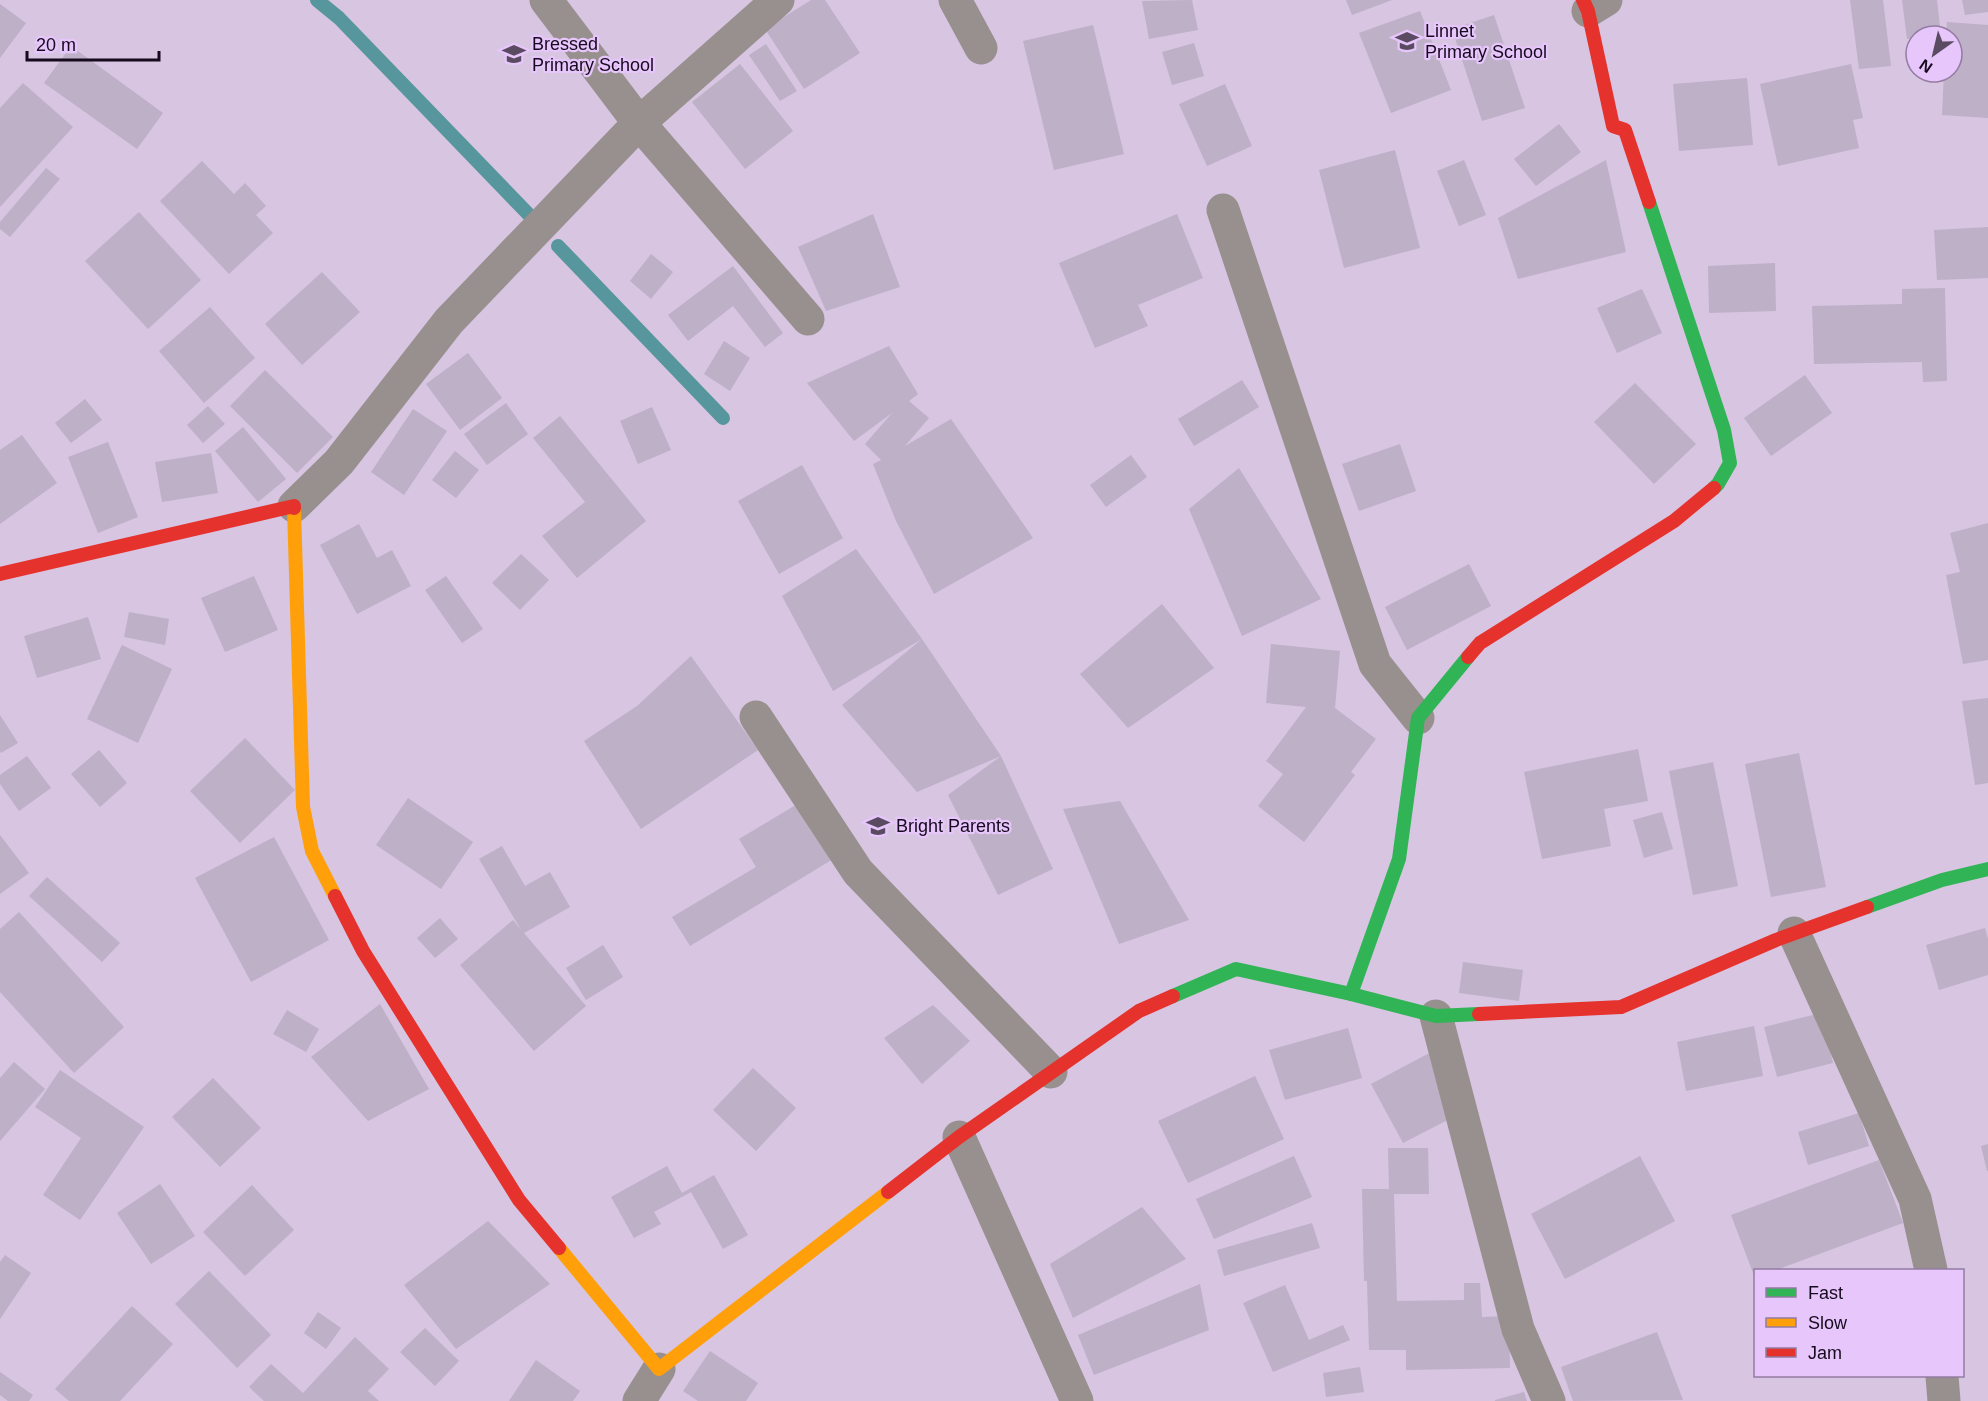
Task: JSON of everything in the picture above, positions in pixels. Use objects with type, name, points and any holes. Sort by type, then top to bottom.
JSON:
[{"type":"street","points":[[546,0],[639,123],[808,319]]},
{"type":"street","points":[[0,574],[294,506],[339,462],[449,321],[639,123],[778,0]]},
{"type":"street","points":[[955,0],[981,48]]},
{"type":"street","points":[[1351,994],[1399,860],[1418,718],[1480,643],[1674,521],[1719,484],[1730,463],[1725,430],[1625,130],[1613,126],[1599,68],[1593,4]]},
{"type":"street","points":[[1223,210],[1375,664],[1418,718]]},
{"type":"street","points":[[294,506],[303,807],[312,851],[363,951],[519,1200],[659,1369]]},
{"type":"street","points":[[756,717],[858,872],[1052,1072]]},
{"type":"street","points":[[639,1401],[659,1369],[959,1137],[1139,1011],[1236,969],[1351,994],[1436,1016],[1621,1007],[1794,933],[1942,880],[1988,869]]},
{"type":"street","points":[[1794,933],[1915,1199],[1930,1269]]},
{"type":"street","points":[[1436,1016],[1518,1329],[1549,1401]]},
{"type":"street","points":[[959,1137],[1077,1401]]},
{"type":"street","points":[[1942,1377],[1944,1401]]},
{"type":"building","points":[[811,0],[825,0],[860,53],[804,89],[765,29]]},
{"type":"building","points":[[1192,0],[1198,30],[1149,39],[1142,1]]},
{"type":"building","points":[[1346,0],[1392,0],[1352,15]]},
{"type":"building","points":[[1850,0],[1883,0],[1891,66],[1859,69]]},
{"type":"building","points":[[1902,0],[1937,0],[1940,24],[1905,24]]},
{"type":"building","points":[[1962,0],[1988,0],[1988,12],[1965,15]]},
{"type":"building","points":[[0,4],[26,23],[0,58]]},
{"type":"building","points":[[1420,11],[1451,90],[1391,113],[1359,33]]},
{"type":"building","points":[[1494,15],[1525,108],[1482,121],[1452,29]]},
{"type":"building","points":[[1947,22],[1988,25],[1988,118],[1942,115],[1943,84],[1964,84],[1964,24],[1947,24]]},
{"type":"building","points":[[1093,25],[1124,154],[1054,170],[1023,41]]},
{"type":"building","points":[[1194,43],[1204,76],[1172,85],[1162,52]]},
{"type":"building","points":[[766,44],[797,91],[780,101],[749,55]]},
{"type":"building","points":[[71,46],[163,113],[137,149],[44,83]]},
{"type":"building","points":[[740,64],[793,131],[745,169],[692,102]]},
{"type":"building","points":[[1851,64],[1863,118],[1853,120],[1859,148],[1778,166],[1760,84]]},
{"type":"building","points":[[1747,78],[1753,145],[1679,151],[1673,84]]},
{"type":"building","points":[[23,83],[73,127],[0,207],[0,108]]},
{"type":"building","points":[[1225,84],[1252,146],[1207,166],[1179,104]]},
{"type":"building","points":[[1559,124],[1581,152],[1536,186],[1514,159]]},
{"type":"building","points":[[1395,150],[1420,248],[1344,268],[1319,170]]},
{"type":"building","points":[[1464,160],[1486,215],[1459,226],[1437,171]]},
{"type":"building","points":[[1606,160],[1626,252],[1518,279],[1498,218]]},
{"type":"building","points":[[202,161],[234,194],[245,183],[266,206],[256,215],[273,233],[229,274],[160,201]]},
{"type":"building","points":[[46,168],[60,179],[10,237],[0,229],[0,222]]},
{"type":"building","points":[[139,212],[201,280],[148,329],[85,261]]},
{"type":"building","points":[[873,214],[900,287],[826,311],[798,247]]},
{"type":"building","points":[[1177,214],[1203,278],[1138,305],[1148,326],[1095,348],[1059,263]]},
{"type":"building","points":[[1988,227],[1988,278],[1937,280],[1934,230]]},
{"type":"building","points":[[651,254],[673,272],[651,299],[630,281]]},
{"type":"building","points":[[1775,263],[1776,311],[1709,313],[1708,266]]},
{"type":"building","points":[[733,266],[783,333],[765,347],[733,306],[688,341],[668,315]]},
{"type":"building","points":[[322,272],[360,312],[302,365],[265,324]]},
{"type":"building","points":[[1945,288],[1947,381],[1923,382],[1922,362],[1814,364],[1812,306],[1902,304],[1902,289]]},
{"type":"building","points":[[1642,289],[1662,333],[1617,353],[1597,308]]},
{"type":"building","points":[[210,307],[255,358],[204,403],[159,351]]},
{"type":"building","points":[[724,341],[750,358],[730,391],[704,374]]},
{"type":"building","points":[[889,346],[918,394],[909,401],[929,418],[905,446],[951,419],[1033,538],[934,594],[896,521],[873,464],[881,460],[865,444],[892,413],[854,441],[807,383]]},
{"type":"building","points":[[468,353],[502,398],[460,430],[426,384]]},
{"type":"building","points":[[265,370],[333,437],[297,473],[230,406]]},
{"type":"building","points":[[1805,375],[1832,413],[1771,456],[1744,418]]},
{"type":"building","points":[[1242,380],[1259,407],[1194,446],[1178,419]]},
{"type":"building","points":[[1635,383],[1696,444],[1654,484],[1594,422]]},
{"type":"building","points":[[85,399],[102,420],[71,443],[55,423]]},
{"type":"building","points":[[506,403],[528,434],[487,465],[464,434]]},
{"type":"building","points":[[208,406],[225,424],[203,443],[187,425]]},
{"type":"building","points":[[652,407],[671,450],[638,464],[620,421]]},
{"type":"building","points":[[413,409],[447,431],[404,495],[371,472]]},
{"type":"building","points":[[560,416],[646,521],[577,578],[542,536],[585,502],[533,438]]},
{"type":"building","points":[[243,427],[286,479],[258,502],[215,451]]},
{"type":"building","points":[[22,435],[57,483],[0,524],[0,450]]},
{"type":"building","points":[[108,442],[138,517],[98,533],[68,457]]},
{"type":"building","points":[[1400,444],[1416,491],[1359,511],[1342,464]]},
{"type":"building","points":[[455,451],[479,470],[456,498],[432,480]]},
{"type":"building","points":[[211,453],[218,493],[162,502],[155,462]]},
{"type":"building","points":[[1131,455],[1147,477],[1106,507],[1090,485]]},
{"type":"building","points":[[802,465],[843,538],[779,574],[738,501]]},
{"type":"building","points":[[1239,468],[1321,599],[1242,636],[1189,509]]},
{"type":"building","points":[[1988,523],[1988,660],[1963,664],[1946,575],[1960,572],[1950,533]]},
{"type":"building","points":[[359,524],[377,558],[392,550],[411,586],[357,614],[320,545]]},
{"type":"building","points":[[856,549],[922,639],[833,691],[782,596]]},
{"type":"building","points":[[521,554],[549,580],[520,610],[492,583]]},
{"type":"building","points":[[1469,564],[1491,606],[1407,650],[1385,607]]},
{"type":"building","points":[[254,576],[278,630],[225,652],[201,598]]},
{"type":"building","points":[[446,576],[483,629],[462,643],[425,590]]},
{"type":"building","points":[[1162,604],[1214,668],[1128,728],[1080,674]]},
{"type":"building","points":[[129,612],[169,619],[165,645],[124,637]]},
{"type":"building","points":[[88,617],[101,659],[37,678],[24,636]]},
{"type":"building","points":[[922,639],[1001,756],[917,792],[842,705]]},
{"type":"building","points":[[1271,644],[1340,651],[1335,708],[1376,739],[1351,772],[1355,775],[1304,842],[1258,806],[1283,774],[1266,761],[1306,707],[1266,703]]},
{"type":"building","points":[[122,645],[172,669],[138,743],[87,719]]},
{"type":"building","points":[[691,656],[758,750],[641,829],[584,741],[637,706]]},
{"type":"building","points":[[1988,698],[1988,783],[1975,785],[1962,701]]},
{"type":"building","points":[[0,715],[18,743],[1,753],[0,751]]},
{"type":"building","points":[[245,738],[295,790],[240,843],[190,791]]},
{"type":"building","points":[[1638,749],[1648,801],[1604,809],[1611,846],[1542,859],[1524,772]]},
{"type":"building","points":[[99,750],[127,783],[100,807],[71,774]]},
{"type":"building","points":[[1799,753],[1826,887],[1771,897],[1745,764]]},
{"type":"building","points":[[27,756],[51,788],[19,811],[0,784],[0,775]]},
{"type":"building","points":[[1001,756],[1053,869],[998,895],[948,795]]},
{"type":"building","points":[[1713,762],[1738,886],[1693,895],[1669,771]]},
{"type":"building","points":[[408,798],[473,842],[441,889],[376,845]]},
{"type":"building","points":[[1120,801],[1189,920],[1119,944],[1063,809]]},
{"type":"building","points":[[799,803],[833,859],[690,946],[672,917],[756,867],[739,839]]},
{"type":"building","points":[[1662,812],[1673,849],[1644,858],[1633,820]]},
{"type":"building","points":[[0,835],[29,873],[0,894]]},
{"type":"building","points":[[274,837],[329,940],[251,982],[195,878]]},
{"type":"building","points":[[502,846],[525,886],[550,872],[570,907],[524,933],[586,1006],[534,1051],[460,965],[513,920],[521,930],[479,859]]},
{"type":"building","points":[[47,877],[120,943],[102,962],[29,896]]},
{"type":"building","points":[[19,912],[124,1027],[74,1073],[0,992],[0,929]]},
{"type":"building","points":[[440,918],[458,939],[435,958],[417,938]]},
{"type":"building","points":[[1985,928],[1988,939],[1988,975],[1939,990],[1926,945]]},
{"type":"building","points":[[603,945],[623,977],[586,1000],[566,968]]},
{"type":"building","points":[[1463,962],[1523,970],[1519,1001],[1459,993]]},
{"type":"building","points":[[380,1004],[429,1089],[368,1121],[311,1057]]},
{"type":"building","points":[[933,1005],[970,1041],[922,1084],[884,1038]]},
{"type":"building","points":[[287,1010],[319,1029],[306,1052],[273,1034]]},
{"type":"building","points":[[1821,1013],[1833,1063],[1777,1077],[1764,1027]]},
{"type":"building","points":[[1754,1026],[1763,1076],[1686,1091],[1677,1042]]},
{"type":"building","points":[[1348,1028],[1362,1078],[1285,1100],[1269,1050]]},
{"type":"building","points":[[1435,1050],[1467,1110],[1403,1143],[1371,1084]]},
{"type":"building","points":[[14,1062],[45,1089],[0,1141],[0,1078]]},
{"type":"building","points":[[753,1068],[796,1108],[756,1151],[713,1110]]},
{"type":"building","points":[[60,1070],[144,1127],[80,1220],[43,1195],[81,1138],[35,1107]]},
{"type":"building","points":[[1255,1076],[1284,1139],[1188,1183],[1158,1121]]},
{"type":"building","points":[[213,1078],[261,1128],[220,1167],[172,1117]]},
{"type":"building","points":[[1859,1113],[1869,1146],[1808,1165],[1798,1132]]},
{"type":"building","points":[[1988,1144],[1988,1171],[1987,1171],[1981,1146]]},
{"type":"building","points":[[1388,1148],[1428,1148],[1429,1194],[1394,1194],[1397,1301],[1464,1300],[1464,1283],[1480,1283],[1482,1317],[1509,1316],[1510,1368],[1406,1370],[1406,1350],[1369,1350],[1367,1281],[1364,1281],[1362,1189],[1389,1189]]},
{"type":"building","points":[[1294,1156],[1312,1197],[1214,1239],[1196,1199]]},
{"type":"building","points":[[1640,1156],[1675,1221],[1565,1279],[1531,1214]]},
{"type":"building","points":[[1879,1160],[1903,1223],[1779,1269],[1754,1269],[1754,1275],[1731,1215]]},
{"type":"building","points":[[667,1166],[682,1193],[714,1175],[748,1235],[723,1249],[691,1192],[654,1212],[661,1224],[634,1238],[611,1197]]},
{"type":"building","points":[[160,1184],[195,1236],[151,1264],[117,1213]]},
{"type":"building","points":[[252,1185],[294,1230],[245,1276],[203,1232]]},
{"type":"building","points":[[1142,1207],[1186,1259],[1073,1318],[1050,1264]]},
{"type":"building","points":[[488,1221],[550,1284],[456,1349],[404,1285]]},
{"type":"building","points":[[1312,1223],[1320,1248],[1224,1276],[1217,1250]]},
{"type":"building","points":[[5,1255],[31,1273],[0,1319],[0,1262]]},
{"type":"building","points":[[209,1271],[271,1335],[237,1368],[175,1304]]},
{"type":"building","points":[[1200,1284],[1209,1330],[1094,1375],[1078,1335]]},
{"type":"building","points":[[1285,1285],[1309,1340],[1343,1325],[1350,1340],[1273,1372],[1243,1303]]},
{"type":"building","points":[[132,1306],[173,1344],[120,1401],[69,1401],[55,1389]]},
{"type":"building","points":[[318,1312],[341,1328],[326,1349],[304,1333]]},
{"type":"building","points":[[425,1328],[459,1361],[435,1386],[400,1352]]},
{"type":"building","points":[[1657,1332],[1683,1400],[1573,1401],[1561,1367]]},
{"type":"building","points":[[355,1337],[389,1369],[368,1391],[379,1401],[264,1401],[249,1387],[271,1364],[303,1393]]},
{"type":"building","points":[[710,1351],[758,1383],[746,1401],[698,1401],[683,1391]]},
{"type":"building","points":[[536,1360],[580,1391],[573,1401],[509,1401]]},
{"type":"building","points":[[1360,1367],[1364,1392],[1326,1397],[1323,1373]]},
{"type":"building","points":[[0,1372],[33,1395],[29,1401],[8,1401],[0,1395]]},
{"type":"building","points":[[1524,1392],[1527,1401],[1495,1401],[1495,1400]]},
{"type":"waterway","points":[[317,0],[339,18],[534,220]]},
{"type":"waterway","points":[[558,246],[723,418]]},
{"type":"traffic: fast","points":[[1649,202],[1724,430],[1730,463],[1714,488]]},
{"type":"traffic: fast","points":[[1351,994],[1399,859],[1418,718],[1468,657]]},
{"type":"traffic: fast","points":[[1867,907],[1942,880],[1988,869]]},
{"type":"traffic: fast","points":[[1173,996],[1236,969],[1351,994],[1436,1016],[1479,1014]]},
{"type":"traffic: slow","points":[[294,508],[303,807],[312,851],[335,896]]},
{"type":"traffic: slow","points":[[559,1248],[659,1369],[888,1192]]},
{"type":"traffic: jam","points":[[1583,0],[1588,11],[1613,126],[1625,130],[1649,202]]},
{"type":"traffic: jam","points":[[1468,657],[1480,643],[1674,521],[1714,488]]},
{"type":"traffic: jam","points":[[0,574],[294,506],[294,508]]},
{"type":"traffic: jam","points":[[335,896],[363,951],[519,1200],[559,1248]]},
{"type":"traffic: jam","points":[[1479,1014],[1621,1007],[1776,940],[1867,907]]},
{"type":"traffic: jam","points":[[888,1192],[959,1137],[1139,1011],[1173,996]]},
{"type":"place","name":"Linnet Primary School","points":[[1407,41]]},
{"type":"place","name":"Bressed Primary School","points":[[514,54]]},
{"type":"place","name":"Bright Parents","points":[[878,826]]}]
